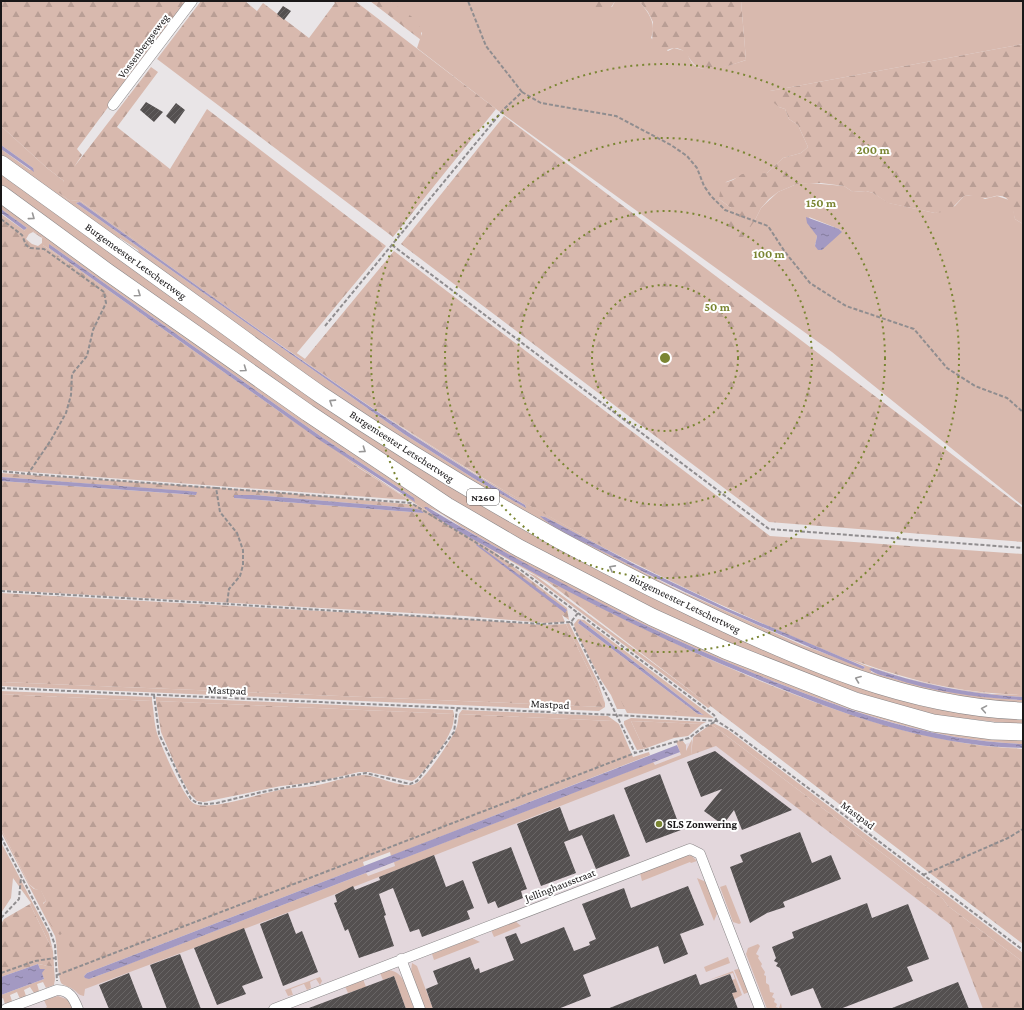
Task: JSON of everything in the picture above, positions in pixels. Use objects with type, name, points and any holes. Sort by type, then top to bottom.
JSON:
[{"type":"main road","name":"Burgemeester Letschertweg","points":[[1,164],[321,394],[458,483],[530,524],[660,593],[734,628],[868,682],[924,698],[991,710],[1023,712]]},
{"type":"main road","name":"N260","points":[[1,194],[106,271],[308,413],[447,506],[519,548],[652,617],[725,650],[855,701],[933,723],[993,731],[1023,732]]},
{"type":"street","name":"Vossenbergseweg","points":[[113,105],[192,1]]},
{"type":"street","name":"Jellinghausstraat","points":[[274,1009],[690,849],[700,854],[760,1009]]},
{"type":"street","points":[[401,959],[420,1009]]},
{"type":"street","points":[[6,1009],[57,990],[63,990],[73,997],[78,1009]]},
{"type":"path","points":[[468,1],[486,46],[522,92],[541,102],[616,116],[671,145],[690,160],[697,168],[704,186],[711,196],[725,210],[768,226],[785,252],[810,284],[846,306],[914,329],[947,368],[975,386],[1007,398],[1023,412]]},
{"type":"path","points":[[325,326],[504,109],[522,92]]},
{"type":"path","points":[[1,219],[22,235],[26,245],[30,248],[44,249],[104,292],[106,303],[93,330],[87,356],[72,374],[71,396],[66,413],[52,440],[28,474]]},
{"type":"path","points":[[392,245],[769,529],[1023,548]]},
{"type":"path","points":[[1,471],[411,503],[521,570],[714,715],[717,721],[702,728],[689,738],[635,753],[57,975]]},
{"type":"path","points":[[216,488],[220,512],[237,533],[243,550],[243,565],[240,576],[229,589],[227,604]]},
{"type":"path","points":[[1,591],[543,624],[571,622],[578,613]]},
{"type":"path","points":[[571,622],[635,753]]},
{"type":"path","name":"Mastpad","points":[[1,688],[616,715],[717,721],[734,732],[1023,950]]},
{"type":"path","points":[[154,695],[159,734],[191,799],[201,804],[217,803],[262,792],[366,773],[410,784],[417,781],[454,732],[457,708]]},
{"type":"path","points":[[923,875],[1008,838],[1023,829]]},
{"type":"path","points":[[1,837],[51,934],[56,958],[57,990]]},
{"type":"path","points":[[1,918],[19,899],[21,876]]},
{"type":"path","points":[[1,973],[35,960],[56,958]]},
{"type":"shaded area","points":[[711,734],[956,923],[988,1009],[20,1009]]},
{"type":"green space","points":[[1,1],[187,1],[77,149],[82,155],[74,167],[151,67],[158,72],[117,127],[170,169],[207,109],[386,246],[296,354],[79,200],[70,201],[59,193],[58,189],[64,181],[47,168],[1,126]]},
{"type":"green space","points":[[201,1],[245,1],[257,11],[263,3],[309,38],[335,3],[333,1],[355,1],[496,109],[393,237],[157,59]]},
{"type":"green space","points":[[370,1],[390,1],[415,19],[421,30],[421,40]]},
{"type":"green space","points":[[390,1],[583,1],[612,7],[615,1],[639,1],[651,18],[653,33],[651,38],[668,51],[674,48],[685,51],[693,64],[698,67],[711,69],[746,60],[741,1],[1023,1],[1023,44],[770,91],[779,107],[785,109],[789,119],[798,125],[808,147],[801,153],[783,158],[767,173],[739,177],[726,182],[719,199],[731,208],[732,213],[729,219],[754,222],[761,208],[778,192],[797,184],[809,183],[844,186],[853,192],[866,191],[873,193],[889,203],[935,213],[955,206],[964,196],[976,195],[985,199],[997,196],[1009,200],[1012,203],[1015,219],[1023,224],[1023,506],[832,352],[496,109],[417,48],[422,33]],"holes":[[[809,217],[841,230],[815,246],[817,236]]]},
{"type":"green space","points":[[615,1],[606,12],[601,15],[594,16],[585,7],[583,2]]},
{"type":"green space","points":[[639,1],[741,1],[746,60],[722,68],[703,69],[695,65],[686,53],[680,49],[673,48],[660,52],[652,44],[653,22],[648,12]]},
{"type":"green space","points":[[1023,44],[1023,224],[1015,219],[1012,206],[1008,199],[1000,196],[986,198],[970,195],[964,196],[949,211],[935,213],[888,203],[873,193],[866,191],[853,192],[844,186],[821,183],[797,184],[778,192],[761,208],[754,222],[741,240],[727,236],[724,231],[731,208],[719,199],[721,184],[733,180],[742,174],[767,173],[783,158],[801,153],[808,147],[798,125],[789,119],[785,109],[779,107],[769,99],[770,91]]},
{"type":"green space","points":[[504,116],[1023,508],[1023,542],[769,522],[401,244]]},
{"type":"green space","points":[[1,126],[47,168],[64,181],[59,193],[70,201],[79,200],[399,425],[299,358],[80,202],[76,203],[404,434],[473,478],[526,508],[525,505],[467,470],[417,437],[477,475],[584,536],[678,584],[867,666],[902,677],[872,668],[871,672],[908,682],[965,694],[1023,700],[1023,707],[991,706],[906,686],[905,683],[902,685],[801,652],[579,547],[354,410],[139,253],[138,250],[120,238],[113,239],[1,158],[1,149],[30,170],[33,168],[1,145]],"holes":[[[540,516],[545,517],[663,577],[782,632],[864,666],[865,668],[802,645],[676,589],[581,540]]]},
{"type":"green space","points":[[1,171],[281,371],[757,645],[1023,718],[1023,725],[934,715],[890,704],[767,660],[654,610],[494,526],[379,455],[1,187]]},
{"type":"green space","points":[[1,201],[397,479],[790,680],[1023,736],[1023,744],[991,742],[929,732],[868,715],[778,683],[692,647],[608,607],[542,573],[465,529],[441,513],[425,507],[515,562],[546,579],[672,642],[750,677],[675,645],[590,604],[507,559],[399,493],[414,498],[323,438],[49,244],[49,248],[280,412],[397,492],[329,448],[214,368],[43,245],[43,238],[33,231],[25,231],[1,214],[24,230],[27,228],[1,209]]},
{"type":"green space","points":[[1,214],[25,231],[33,231],[43,238],[43,245],[75,268],[359,468],[409,500],[1,470]],"holes":[[[33,232],[42,238],[42,243],[38,246],[32,244],[26,239],[29,234]]]},
{"type":"green space","points":[[394,251],[770,536],[1023,554],[1023,695],[956,689],[894,674],[792,636],[684,587],[628,559],[517,498],[409,431],[304,360]]},
{"type":"green space","points":[[1,473],[263,491],[417,505],[493,551],[567,608],[569,620],[562,615],[565,622],[545,623],[465,616],[1,590],[1,481],[195,495],[196,492],[1,477]],"holes":[[[253,495],[410,508],[424,513],[234,498],[234,496]]]},
{"type":"green space","points":[[527,572],[536,576],[711,706],[708,708]]},
{"type":"green space","points":[[544,579],[628,622],[685,648],[772,686],[833,709],[926,736],[958,742],[1023,749],[1023,944]]},
{"type":"green space","points":[[1,593],[448,618],[543,625],[566,624],[605,703],[605,707],[1,682]]},
{"type":"green space","points":[[578,619],[584,620],[714,718],[627,713],[625,709],[617,709],[611,695],[601,680],[575,630],[574,624]],"holes":[[[580,620],[703,715],[698,714],[578,623]]]},
{"type":"green space","points":[[569,623],[598,682],[605,703],[566,624]]},
{"type":"green space","points":[[589,635],[691,713],[625,709]]},
{"type":"green space","points":[[750,677],[801,697],[762,682]]},
{"type":"green space","points":[[908,679],[947,688],[928,684]]},
{"type":"green space","points":[[1,682],[605,707],[599,711],[1,686]]},
{"type":"green space","points":[[949,688],[992,694],[1023,695],[1023,697],[984,694]]},
{"type":"green space","points":[[1,691],[152,697],[152,701],[1,694]]},
{"type":"green space","points":[[1,694],[152,701],[157,733],[178,781],[188,798],[193,803],[200,805],[224,803],[289,788],[314,786],[359,775],[370,776],[397,784],[415,784],[425,776],[449,741],[456,729],[459,714],[613,721],[630,754],[80,967],[63,933],[60,935],[57,933],[49,922],[42,905],[46,901],[41,891],[35,889],[29,884],[1,829]]},
{"type":"green space","points":[[156,697],[453,710],[454,714],[156,701]]},
{"type":"green space","points":[[156,701],[454,714],[454,716],[452,728],[444,744],[422,773],[412,781],[369,772],[359,772],[317,782],[281,786],[204,802],[197,801],[190,794],[179,774],[161,732]]},
{"type":"green space","points":[[462,710],[608,716],[619,724],[633,757],[649,752],[650,755],[391,856],[390,852],[363,862],[364,866],[87,973],[84,976],[92,978],[366,873],[368,876],[395,866],[394,862],[653,762],[655,765],[681,755],[676,741],[682,740],[686,745],[686,751],[692,739],[691,755],[297,909],[85,989],[84,996],[62,984],[59,976],[55,936],[1,832],[1,829],[29,884],[34,889],[41,890],[46,901],[43,903],[44,910],[56,931],[63,933],[613,721],[459,714]]},
{"type":"green space","points":[[846,713],[883,725],[854,716]]},
{"type":"green space","points":[[631,718],[706,722],[702,724],[631,721],[644,749],[637,750],[624,724],[624,721]]},
{"type":"green space","points":[[631,721],[702,724],[688,736],[674,738],[644,749]]},
{"type":"green space","points":[[713,723],[728,730],[1023,953],[1023,962],[948,906],[943,899],[711,724]]},
{"type":"green space","points":[[711,724],[943,899],[948,906],[1023,962],[1023,1009],[983,1009],[951,925],[716,746],[691,755],[693,737]]},
{"type":"green space","points":[[883,725],[947,740],[981,745],[937,739]]},
{"type":"green space","points":[[1,842],[49,934],[53,951],[30,904],[31,903],[13,878],[11,898],[1,913]]},
{"type":"green space","points":[[687,855],[692,856],[697,861],[690,862],[642,881],[640,873]]},
{"type":"green space","points":[[697,878],[706,882],[718,911],[714,921]]},
{"type":"green space","points":[[726,885],[741,923],[739,924],[733,922],[720,887]]},
{"type":"green space","points":[[30,904],[53,951],[54,967],[38,964],[1,977],[1,924],[4,919]]},
{"type":"green space","points":[[515,921],[521,926],[494,937],[491,930]]},
{"type":"green space","points":[[472,938],[480,942],[429,962],[434,960],[432,954]]},
{"type":"green space","points":[[758,944],[760,946],[756,954],[759,956],[758,958],[762,964],[761,966],[765,972],[764,975],[766,976],[766,983],[769,985],[770,992],[774,993],[772,997],[775,999],[774,1002],[777,1004],[776,1007],[779,1008],[781,1003],[782,1009],[767,1009],[746,954],[748,948]]},
{"type":"green space","points":[[728,957],[730,963],[706,972],[704,967]]},
{"type":"green space","points":[[412,963],[417,966],[433,1009],[425,1009],[411,972]]},
{"type":"green space","points":[[38,964],[54,967],[54,985],[46,988],[43,982],[37,984],[39,991],[34,993],[30,987],[24,990],[26,996],[20,999],[17,992],[10,995],[12,1001],[5,1004],[3,998],[1,999],[1,995],[44,979]]},
{"type":"green space","points":[[388,970],[394,971],[403,979],[414,1009],[406,1009],[394,976],[383,980],[380,973]]},
{"type":"green space","points":[[734,970],[741,970],[749,992],[744,994]]},
{"type":"green space","points":[[733,971],[742,995],[733,1000],[731,994],[737,991],[732,980],[735,979],[733,973],[709,980]]},
{"type":"green space","points":[[320,977],[322,981],[320,985],[316,979],[310,982],[311,988],[307,990],[304,984],[291,989],[293,995],[288,996],[285,990]]},
{"type":"green space","points":[[363,979],[366,987],[348,993],[345,986]]},
{"type":"green space","points":[[58,996],[69,1000],[73,1009],[44,1009],[47,1007],[44,1000]]},
{"type":"water","points":[[1,145],[33,168],[34,172],[1,149]]},
{"type":"water","points":[[80,202],[244,320],[355,397],[467,470],[525,505],[526,508],[473,478],[404,434],[76,203]]},
{"type":"water","points":[[1,209],[27,228],[24,230],[1,213]]},
{"type":"water","points":[[806,217],[839,229],[842,232],[822,250],[818,250],[815,246],[817,236],[807,223]]},
{"type":"water","points":[[49,244],[323,438],[414,498],[415,502],[321,441],[49,248]]},
{"type":"water","points":[[1,477],[197,492],[196,495],[1,481]]},
{"type":"water","points":[[234,495],[253,495],[410,508],[421,510],[424,513],[234,498]]},
{"type":"water","points":[[424,507],[427,507],[512,556],[598,602],[685,644],[775,682],[866,715],[927,732],[990,742],[1023,744],[1023,748],[988,746],[954,741],[886,726],[820,704],[787,691],[691,651],[595,605],[460,532],[437,518]]},
{"type":"water","points":[[540,516],[545,517],[636,565],[726,608],[865,667],[863,669],[830,656],[702,600],[572,536]]},
{"type":"water","points":[[477,544],[567,610],[565,613],[476,545]]},
{"type":"water","points":[[580,620],[704,715],[698,714],[578,623]]},
{"type":"water","points":[[872,668],[928,684],[984,694],[1023,697],[1023,700],[989,698],[940,691],[879,675],[869,669]]},
{"type":"water","points":[[677,745],[680,752],[119,968],[89,979],[85,978],[84,976],[87,973]]},
{"type":"water","points":[[38,964],[40,969],[45,969],[42,973],[44,979],[1,995],[1,977]]},
{"type":"building","points":[[283,6],[291,11],[284,20],[277,14]]},
{"type":"building","points":[[146,102],[163,112],[154,122],[140,110]]},
{"type":"building","points":[[176,103],[185,110],[175,124],[166,116]]},
{"type":"building","points":[[715,751],[792,810],[742,830],[734,810],[723,825],[704,811],[722,789],[701,797],[687,762]]},
{"type":"building","points":[[660,774],[681,830],[646,843],[624,788]]},
{"type":"building","points":[[560,807],[569,831],[614,814],[630,856],[596,869],[582,835],[564,842],[576,873],[541,886],[517,824]]},
{"type":"building","points":[[800,832],[812,863],[831,855],[841,879],[783,902],[785,907],[767,913],[750,923],[730,867],[743,862],[740,855]]},
{"type":"building","points":[[511,847],[527,889],[521,891],[523,898],[498,908],[495,901],[488,904],[472,862]]},
{"type":"building","points":[[434,855],[446,887],[463,880],[474,908],[467,911],[470,919],[422,937],[419,929],[410,932],[393,888],[379,894],[386,915],[384,916],[394,946],[359,958],[348,929],[345,931],[334,903],[337,902],[335,895],[353,886],[355,890],[380,880],[379,877]]},
{"type":"building","points":[[688,886],[704,925],[680,934],[688,954],[664,964],[658,946],[583,975],[591,996],[558,1009],[433,1009],[426,989],[438,984],[433,971],[470,957],[475,970],[479,968],[480,973],[514,960],[505,937],[516,933],[521,944],[564,927],[574,951],[590,945],[589,942],[596,939],[582,904],[624,888],[631,908]]},
{"type":"building","points":[[867,903],[872,918],[908,904],[929,959],[907,967],[913,981],[840,1009],[822,1009],[813,988],[791,996],[780,968],[776,966],[778,963],[774,961],[776,958],[772,947],[794,938],[792,932]]},
{"type":"building","points":[[288,913],[296,934],[302,931],[318,972],[283,986],[260,924]]},
{"type":"building","points":[[244,928],[263,978],[242,986],[246,994],[217,1005],[194,948]]},
{"type":"building","points":[[180,954],[201,1009],[167,1009],[150,965]]},
{"type":"building","points":[[129,973],[143,1009],[109,1009],[99,985]]},
{"type":"building","points":[[696,974],[700,985],[730,974],[737,992],[732,993],[738,1009],[607,1009]]},
{"type":"building","points":[[394,976],[406,1009],[309,1009],[309,1008]]},
{"type":"building","points":[[958,982],[969,1009],[892,1009],[892,1008]]},
{"type":"place","name":"SLS Zonwering","points":[[659,824]]}]
